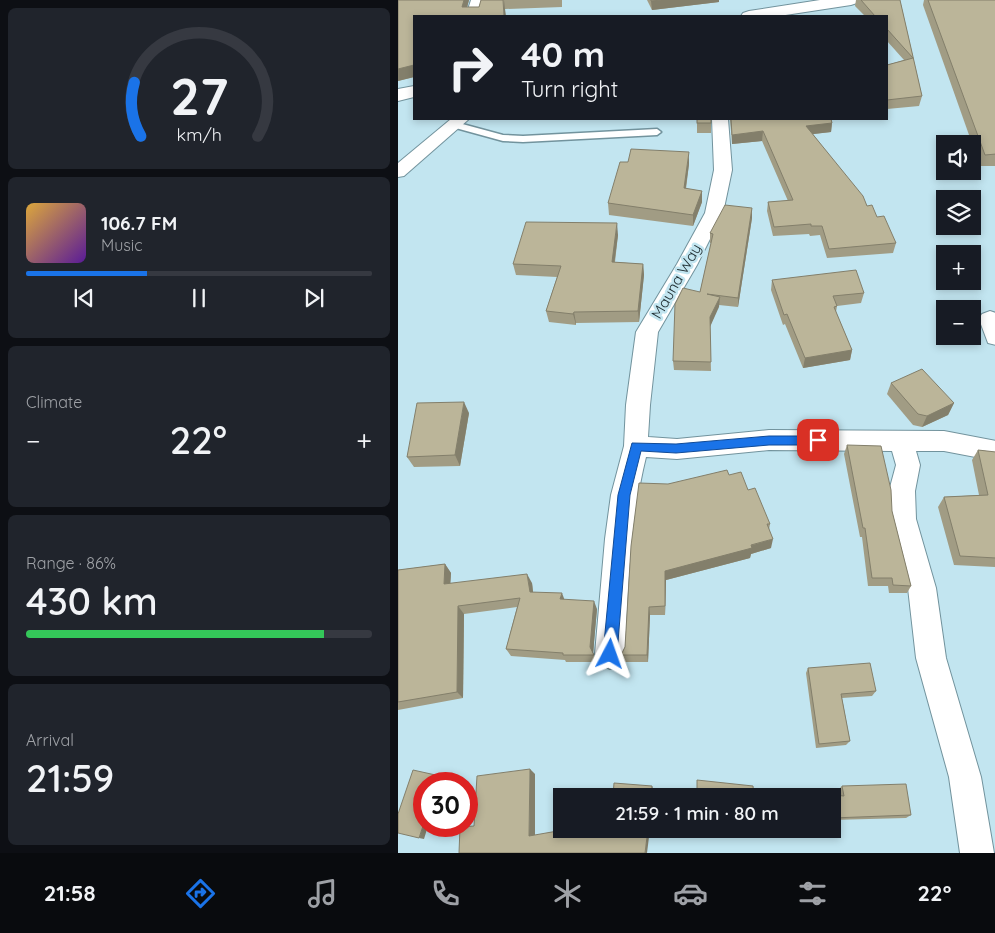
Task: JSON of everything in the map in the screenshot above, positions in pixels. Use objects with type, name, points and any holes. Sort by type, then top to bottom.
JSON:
[{"type":"street","points":[[466,0],[477,0],[473,15]]},
{"type":"street","points":[[755,15],[851,0]]},
{"type":"street","points":[[398,95],[413,92]]},
{"type":"street","name":"Mauna Way","points":[[636,446],[638,405],[647,332],[687,265],[714,212],[723,170],[720,120]]},
{"type":"street","points":[[398,172],[458,122]]},
{"type":"street","points":[[610,654],[624,495],[636,446],[676,448],[769,440],[944,442],[996,451]]},
{"type":"street","points":[[902,442],[908,465],[902,490],[903,519],[922,588],[931,658],[965,777],[977,853]]},
{"type":"lane","points":[[458,122],[503,138],[523,139],[657,132]]},
{"type":"building","points":[[398,0],[464,0],[462,7],[479,7],[481,0],[503,0],[504,15],[413,15],[413,65],[398,69]]},
{"type":"building","points":[[861,0],[900,0],[922,96],[888,100],[888,65],[913,58],[888,30],[888,15],[874,15]]},
{"type":"building","points":[[928,0],[996,0],[996,154],[985,155],[981,144],[981,135],[978,135]]},
{"type":"building","points":[[697,120],[711,120],[711,123],[697,123]]},
{"type":"building","points":[[731,120],[831,120],[832,123],[806,126],[863,196],[867,206],[872,205],[877,217],[884,216],[896,243],[829,249],[822,226],[811,226],[811,224],[774,227],[768,202],[793,200],[763,131],[732,135]]},
{"type":"building","points":[[631,149],[689,152],[684,188],[702,191],[693,215],[608,203],[620,162],[628,162]]},
{"type":"building","points":[[725,205],[752,208],[738,298],[707,294],[720,297],[710,317],[711,362],[673,361],[675,304],[683,288],[700,292],[713,234],[710,233]]},
{"type":"building","points":[[526,222],[617,223],[612,262],[643,264],[638,311],[574,312],[573,314],[546,311],[561,266],[513,264]]},
{"type":"building","points":[[856,270],[864,293],[833,296],[837,306],[834,307],[852,350],[805,358],[787,314],[784,315],[772,280]]},
{"type":"building","points":[[922,369],[954,403],[927,416],[918,414],[891,383]]},
{"type":"building","points":[[464,402],[455,455],[407,457],[417,403]]},
{"type":"building","points":[[847,445],[881,446],[891,490],[892,511],[911,586],[893,585],[892,578],[872,578],[865,528],[863,528]]},
{"type":"building","points":[[978,450],[996,452],[996,558],[960,556],[944,497],[988,495]]},
{"type":"building","points":[[727,470],[729,475],[741,472],[748,490],[755,488],[770,524],[767,524],[773,539],[751,545],[752,548],[665,571],[665,606],[649,607],[647,655],[621,655],[625,647],[631,546],[639,483],[668,484]]},
{"type":"building","points":[[445,564],[444,584],[527,574],[530,592],[562,593],[560,599],[594,601],[590,647],[594,655],[563,655],[563,653],[506,649],[520,598],[458,606],[457,692],[398,702],[398,570]]},
{"type":"building","points":[[870,663],[876,691],[841,694],[850,741],[819,744],[808,668]]},
{"type":"building","points":[[530,769],[529,836],[553,832],[553,838],[647,838],[645,853],[459,853],[460,837],[478,837],[478,776]]},
{"type":"building","points":[[413,770],[422,772],[413,772],[413,837],[398,833],[398,814]]},
{"type":"building","points":[[697,780],[753,786],[753,788],[697,788]]},
{"type":"building","points":[[614,783],[652,786],[652,788],[614,788]]},
{"type":"building","points":[[906,784],[911,815],[841,818],[841,796],[844,796],[842,786]]},
{"type":"route","points":[[610,654],[618,539],[624,495],[636,446],[676,448],[769,440],[818,440]]}]
